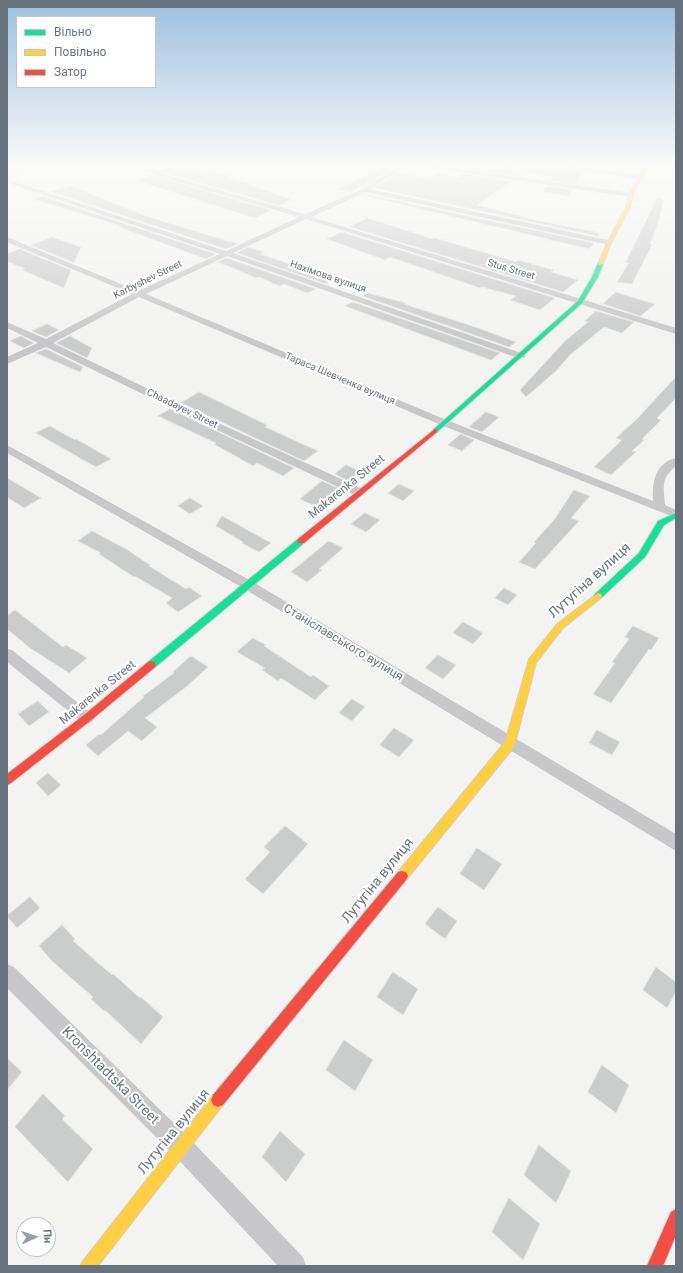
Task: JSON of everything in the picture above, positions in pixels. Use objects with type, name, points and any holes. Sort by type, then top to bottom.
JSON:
[{"type":"street","name":"Нахімова вулиця","points":[[138,224],[521,356]]},
{"type":"street","name":"Karbyshev Street","points":[[7,361],[46,343],[139,294],[290,224]]},
{"type":"street","name":"Stus Street","points":[[330,224],[676,331]]},
{"type":"street","points":[[520,224],[609,244]]},
{"type":"street","name":"Makarenka Street","points":[[7,780],[87,718],[248,586],[359,492],[445,423],[521,356],[580,302],[595,277],[619,224]]},
{"type":"street","name":"Тараса Шевченка вулиця","points":[[7,239],[445,423],[676,515]]},
{"type":"street","name":"Chaadayev Street","points":[[7,325],[100,368],[221,428],[359,492]]},
{"type":"street","name":"Станіславського вулиця","points":[[7,448],[248,586],[676,843]]},
{"type":"street","points":[[659,507],[658,483],[663,471],[676,461]]},
{"type":"street","name":"Лутугіна вулиця","points":[[88,1266],[181,1146],[510,744],[532,662],[560,626],[604,591],[642,555],[661,523],[676,515]]},
{"type":"street","points":[[7,654],[87,718]]},
{"type":"street","name":"Kronshtadtska Street","points":[[7,974],[181,1146],[294,1266]]},
{"type":"street","points":[[655,1266],[676,1217]]},
{"type":"building","points":[[116,224],[127,224],[216,254],[206,259],[119,227],[121,226]]},
{"type":"building","points":[[150,224],[173,224],[238,244],[226,249]]},
{"type":"building","points":[[355,224],[387,224],[516,262],[518,260],[554,270],[551,272],[578,280],[563,292],[350,227]]},
{"type":"building","points":[[486,224],[507,224],[594,243],[590,249]]},
{"type":"building","points":[[544,224],[557,224],[600,233],[598,236]]},
{"type":"building","points":[[645,224],[657,224],[650,244],[652,245],[632,284],[617,282],[629,263],[626,262]]},
{"type":"building","points":[[342,232],[555,298],[540,310],[510,300],[516,296],[482,287],[480,288],[390,257],[385,260],[327,239]]},
{"type":"building","points":[[52,237],[81,247],[74,263],[31,245]]},
{"type":"building","points":[[248,247],[264,252],[260,254],[335,279],[326,284],[237,253]]},
{"type":"building","points":[[20,249],[71,270],[64,288],[22,270],[25,269],[7,261],[7,254]]},
{"type":"building","points":[[227,258],[316,289],[307,293],[284,284],[280,286],[217,262]]},
{"type":"building","points":[[616,292],[655,304],[641,316],[603,304]]},
{"type":"building","points":[[367,293],[406,303],[404,304],[516,342],[509,347],[362,296]]},
{"type":"building","points":[[353,302],[500,353],[491,360],[345,306]]},
{"type":"building","points":[[596,311],[634,322],[622,333],[604,327],[571,354],[556,371],[526,397],[520,390],[565,341],[588,322],[585,321]]},
{"type":"building","points":[[47,324],[59,330],[46,337],[32,331]]},
{"type":"building","points":[[21,336],[34,343],[24,348],[10,341]]},
{"type":"building","points":[[70,336],[92,348],[87,358],[56,343]]},
{"type":"building","points":[[46,349],[83,367],[80,372],[36,353]]},
{"type":"building","points":[[676,377],[676,398],[657,418],[661,420],[642,439],[644,440],[632,451],[636,452],[611,475],[594,467],[622,440],[616,438],[636,420]]},
{"type":"building","points":[[199,392],[267,425],[265,427],[318,451],[304,461],[181,403]]},
{"type":"building","points":[[170,409],[294,468],[283,476],[257,463],[253,466],[214,444],[216,443],[158,416]]},
{"type":"building","points":[[486,412],[499,417],[482,432],[469,427]]},
{"type":"building","points":[[50,426],[111,459],[96,467],[36,433]]},
{"type":"building","points":[[461,434],[474,440],[462,451],[448,445]]},
{"type":"building","points":[[346,465],[360,471],[348,481],[335,474]]},
{"type":"building","points":[[7,478],[41,498],[24,508],[7,497]]},
{"type":"building","points":[[322,481],[340,489],[317,507],[300,499]]},
{"type":"building","points":[[399,484],[414,491],[403,501],[388,493]]},
{"type":"building","points":[[574,490],[590,496],[571,518],[579,521],[535,569],[519,562],[536,543],[534,542],[554,520]]},
{"type":"building","points":[[190,498],[203,506],[190,514],[178,506]]},
{"type":"building","points":[[365,513],[380,520],[366,532],[351,524]]},
{"type":"building","points":[[222,516],[271,543],[259,552],[242,543],[243,542],[216,526]]},
{"type":"building","points":[[92,531],[126,549],[150,565],[149,566],[186,589],[189,587],[202,596],[178,612],[166,603],[172,598],[135,576],[134,577],[99,554],[101,553],[78,541]]},
{"type":"building","points":[[329,541],[343,548],[319,569],[322,570],[307,582],[291,572]]},
{"type":"building","points":[[504,588],[517,595],[508,605],[495,598]]},
{"type":"building","points":[[15,610],[63,647],[66,645],[87,658],[69,673],[30,648],[7,629],[7,616]]},
{"type":"building","points":[[463,622],[483,633],[473,644],[453,633]]},
{"type":"building","points":[[633,626],[659,638],[651,650],[649,649],[611,703],[593,694],[615,663],[612,662],[629,639],[625,637]]},
{"type":"building","points":[[253,638],[266,645],[264,646],[311,677],[313,675],[329,686],[315,700],[281,678],[278,681],[262,670],[265,668],[237,652]]},
{"type":"building","points":[[438,655],[456,665],[443,679],[425,668]]},
{"type":"building","points":[[191,656],[208,667],[186,687],[145,718],[157,727],[142,741],[128,731],[98,756],[86,745],[99,734],[101,735],[144,697],[143,696],[174,673],[173,672]]},
{"type":"building","points":[[352,699],[365,707],[352,721],[339,713]]},
{"type":"building","points":[[38,701],[49,712],[29,726],[18,714]]},
{"type":"building","points":[[394,728],[414,740],[399,757],[380,745]]},
{"type":"building","points":[[597,730],[620,742],[612,755],[589,743]]},
{"type":"building","points":[[48,773],[61,785],[48,796],[36,783]]},
{"type":"building","points":[[285,826],[308,844],[263,894],[245,879],[270,852],[264,847]]},
{"type":"building","points":[[477,848],[502,864],[484,890],[460,874]]},
{"type":"building","points":[[30,897],[40,908],[17,928],[7,916]]},
{"type":"building","points":[[438,907],[457,921],[445,939],[425,924]]},
{"type":"building","points":[[62,925],[75,939],[73,941],[163,1017],[141,1044],[91,999],[93,997],[52,961],[39,946]]},
{"type":"building","points":[[656,967],[676,982],[676,992],[667,1008],[643,990]]},
{"type":"building","points":[[393,972],[418,989],[403,1015],[377,997]]},
{"type":"building","points":[[344,1040],[373,1060],[355,1091],[326,1070]]},
{"type":"building","points":[[7,1058],[22,1072],[7,1090]]},
{"type":"building","points":[[602,1065],[629,1085],[616,1113],[588,1092]]},
{"type":"building","points":[[43,1094],[65,1116],[62,1119],[93,1149],[68,1182],[15,1127]]},
{"type":"building","points":[[280,1131],[305,1154],[286,1182],[262,1157]]},
{"type":"building","points":[[539,1145],[571,1171],[556,1203],[524,1175]]},
{"type":"building","points":[[509,1198],[540,1224],[523,1260],[492,1232]]},
{"type":"traffic: fast","points":[[435,431],[580,302],[595,277],[600,264]]},
{"type":"traffic: fast","points":[[598,596],[642,555],[661,523],[676,515]]},
{"type":"traffic: fast","points":[[151,665],[301,541]]},
{"type":"traffic: slow","points":[[600,264],[619,224]]},
{"type":"traffic: slow","points":[[402,876],[510,744],[532,662],[560,626],[598,596]]},
{"type":"traffic: slow","points":[[88,1266],[218,1100]]},
{"type":"traffic: jam","points":[[301,541],[435,431]]},
{"type":"traffic: jam","points":[[7,780],[87,718],[151,665]]},
{"type":"traffic: jam","points":[[218,1100],[402,876]]},
{"type":"traffic: jam","points":[[655,1266],[676,1217]]}]
